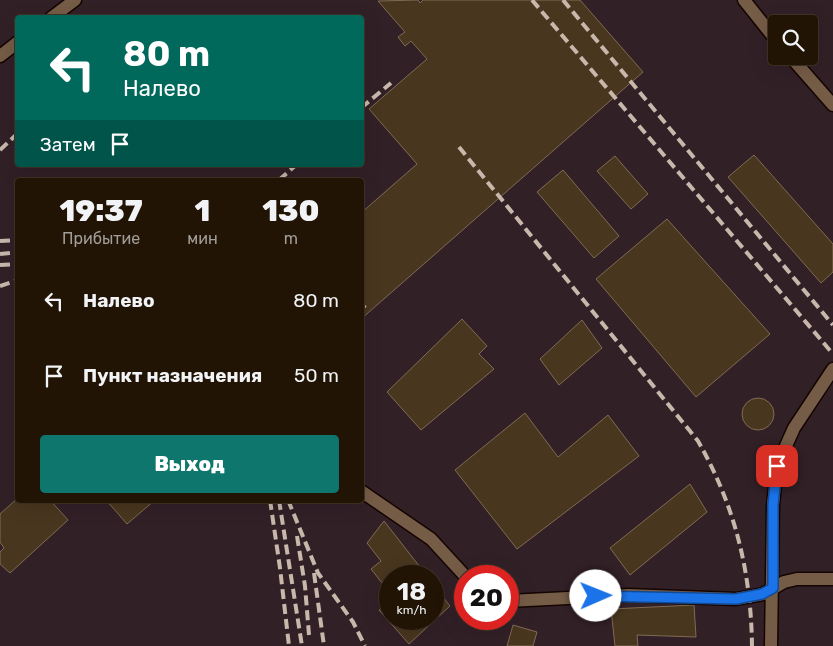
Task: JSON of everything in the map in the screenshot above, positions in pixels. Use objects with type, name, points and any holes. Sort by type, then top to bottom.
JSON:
[{"type":"street","points":[[55,15],[75,0]]},
{"type":"street","points":[[744,0],[768,30]]},
{"type":"street","points":[[0,56],[15,44]]},
{"type":"street","points":[[798,65],[833,105]]},
{"type":"street","points":[[771,646],[773,505],[777,466],[794,428],[833,369]]},
{"type":"street","points":[[364,493],[431,540],[455,565]]},
{"type":"street","points":[[519,600],[628,595],[736,599],[762,594],[797,579],[833,578]]},
{"type":"shaded area","points":[[0,0],[833,0],[833,646],[0,646]]},
{"type":"building","points":[[418,0],[420,3],[423,0],[580,0],[643,72],[364,316],[364,210],[417,164],[369,109],[427,59],[411,41],[405,46],[398,37],[405,32],[378,1]]},
{"type":"building","points":[[754,155],[833,244],[833,272],[821,283],[728,177]]},
{"type":"building","points":[[615,156],[648,194],[631,209],[597,171]]},
{"type":"building","points":[[563,170],[619,236],[594,258],[537,192]]},
{"type":"building","points":[[667,219],[770,334],[696,397],[596,279]]},
{"type":"building","points":[[462,319],[487,346],[479,354],[494,369],[421,430],[387,392]]},
{"type":"building","points":[[582,320],[602,348],[559,385],[540,359]]},
{"type":"building","points":[[758,398],[764,399],[769,403],[773,408],[773,420],[769,425],[764,429],[758,430],[752,429],[747,425],[743,420],[742,414],[743,408],[747,403],[752,399]]},
{"type":"building","points":[[525,413],[558,457],[608,415],[639,456],[517,549],[455,470]]},
{"type":"building","points":[[690,484],[707,512],[630,575],[610,548]]},
{"type":"building","points":[[15,501],[15,503],[53,503],[68,520],[10,573],[0,564],[0,552],[4,548],[0,542],[0,514]]},
{"type":"building","points":[[109,503],[152,503],[127,524]]},
{"type":"building","points":[[384,521],[418,565],[379,565],[379,579],[371,569],[381,561],[367,543]]},
{"type":"building","points":[[444,598],[450,606],[444,612]]},
{"type":"building","points":[[694,605],[696,637],[637,635],[638,646],[615,646],[611,609]]},
{"type":"building","points":[[519,627],[537,632],[533,646],[507,646],[512,630],[519,630]]},
{"type":"building","points":[[397,630],[424,630],[409,644]]},
{"type":"railway","points":[[532,0],[833,354]]},
{"type":"railway","points":[[563,0],[833,325]]},
{"type":"railway","points":[[364,106],[391,83]]},
{"type":"railway","points":[[0,150],[15,136]]},
{"type":"railway","points":[[459,147],[698,441],[722,490],[739,540],[748,591],[752,646]]},
{"type":"railway","points":[[281,178],[294,167]]},
{"type":"railway","points":[[0,241],[15,240]]},
{"type":"railway","points":[[0,254],[15,252]]},
{"type":"railway","points":[[0,265],[15,264]]},
{"type":"railway","points":[[0,286],[15,281]]},
{"type":"railway","points":[[270,503],[289,646]]},
{"type":"railway","points":[[279,503],[302,646]]},
{"type":"railway","points":[[289,503],[318,573],[353,622],[365,646]]},
{"type":"railway","points":[[297,536],[305,586],[309,635]]},
{"type":"railway","points":[[314,573],[324,646]]},
{"type":"route","points":[[596,596],[628,595],[736,599],[762,594],[773,588],[773,505],[777,466]]}]
